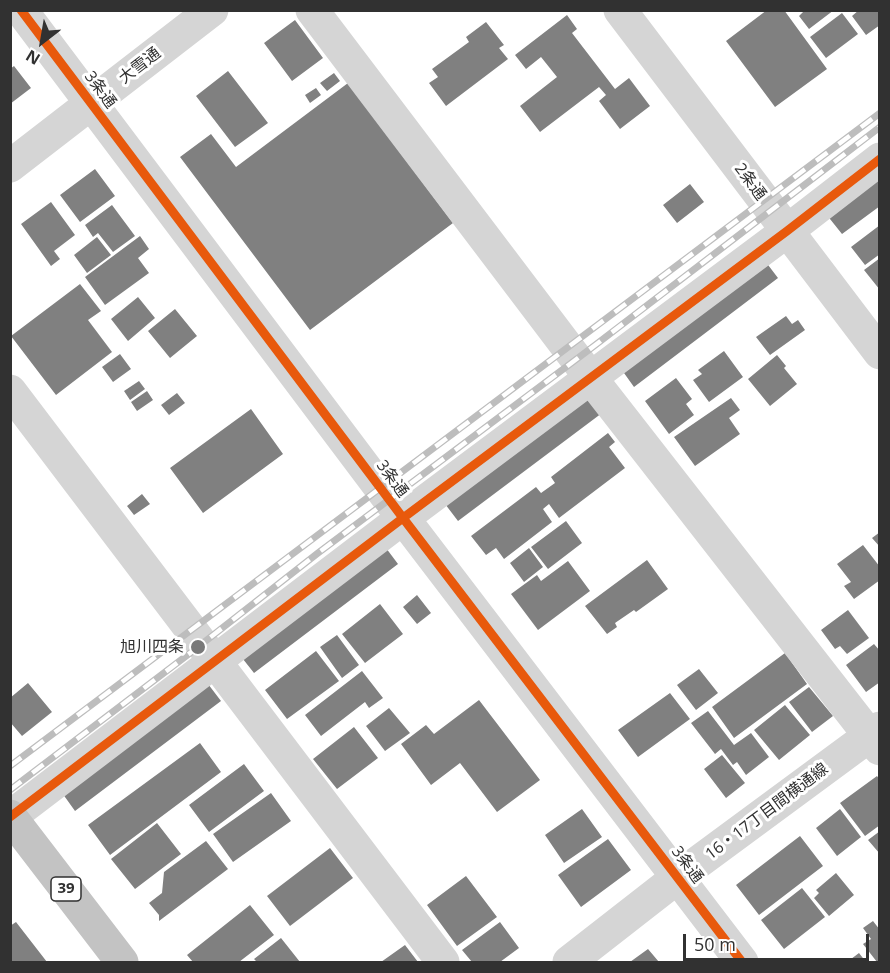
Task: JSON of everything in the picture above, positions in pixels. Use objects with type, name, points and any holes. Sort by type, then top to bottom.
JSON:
[{"type":"highway","name":"39","points":[[11,817],[122,963]]},
{"type":"street","name":"3条通","points":[[21,10],[403,518],[742,963]]},
{"type":"street","name":"大雪通","points":[[10,166],[212,10]]},
{"type":"street","points":[[312,10],[590,377],[876,738]]},
{"type":"street","name":"2条通","points":[[620,10],[879,353]]},
{"type":"street","points":[[11,817],[879,159]]},
{"type":"street","points":[[10,391],[443,963]]},
{"type":"street","name":"16・17丁目間横通線","points":[[569,963],[678,878],[876,738]]},
{"type":"building","points":[[767,10],[784,10],[827,69],[775,107],[726,41]]},
{"type":"building","points":[[805,10],[834,10],[809,29],[799,16]]},
{"type":"building","points":[[859,10],[880,10],[880,25],[866,35],[852,16]]},
{"type":"building","points":[[842,13],[858,34],[826,58],[810,37]]},
{"type":"building","points":[[567,15],[577,29],[572,33],[615,89],[629,78],[650,106],[620,129],[599,101],[606,95],[599,87],[540,132],[520,106],[557,77],[541,57],[526,69],[515,55]]},
{"type":"building","points":[[295,20],[323,58],[292,81],[264,43]]},
{"type":"building","points":[[486,22],[504,45],[499,48],[508,59],[446,106],[429,83],[438,77],[432,69],[469,42],[466,37]]},
{"type":"building","points":[[14,66],[31,88],[10,104],[10,69]]},
{"type":"building","points":[[228,71],[268,123],[235,147],[196,96]]},
{"type":"building","points":[[334,73],[340,81],[327,91],[320,83]]},
{"type":"building","points":[[348,83],[453,223],[310,330],[180,157],[211,134],[236,167]]},
{"type":"building","points":[[316,88],[321,95],[310,103],[305,95]]},
{"type":"building","points":[[95,169],[115,196],[80,222],[60,195]]},
{"type":"building","points":[[880,174],[880,206],[842,234],[826,214]]},
{"type":"building","points":[[690,184],[704,202],[677,223],[663,205]]},
{"type":"building","points":[[51,202],[75,235],[54,251],[60,259],[51,266],[21,224]]},
{"type":"building","points":[[112,205],[135,236],[113,252],[98,233],[93,237],[85,225]]},
{"type":"building","points":[[880,225],[880,254],[865,265],[851,247]]},
{"type":"building","points":[[140,236],[149,249],[138,258],[149,273],[105,305],[85,277]]},
{"type":"building","points":[[97,237],[111,255],[87,273],[74,255]]},
{"type":"building","points":[[762,257],[778,278],[634,387],[619,366]]},
{"type":"building","points":[[880,258],[880,290],[864,270]]},
{"type":"building","points":[[80,284],[101,311],[88,320],[112,352],[56,395],[11,336]]},
{"type":"building","points":[[138,297],[155,318],[128,341],[111,319]]},
{"type":"building","points":[[175,309],[197,336],[170,358],[148,331]]},
{"type":"building","points":[[786,316],[792,324],[798,320],[805,330],[770,355],[756,337]]},
{"type":"building","points":[[724,351],[743,377],[709,402],[693,380],[702,374],[698,370]]},
{"type":"building","points":[[120,354],[131,369],[113,382],[102,367]]},
{"type":"building","points":[[777,355],[797,384],[770,406],[748,379]]},
{"type":"building","points":[[676,378],[692,399],[686,404],[694,415],[669,434],[645,401]]},
{"type":"building","points":[[139,381],[145,389],[130,400],[124,391]]},
{"type":"building","points":[[147,391],[153,400],[137,411],[131,402]]},
{"type":"building","points":[[586,392],[602,413],[458,521],[442,500]]},
{"type":"building","points":[[177,393],[185,403],[169,415],[161,405]]},
{"type":"building","points":[[731,398],[740,410],[729,418],[740,434],[695,466],[674,437]]},
{"type":"building","points":[[251,409],[283,454],[203,513],[170,468]]},
{"type":"building","points":[[608,433],[615,442],[609,447],[625,468],[559,518],[549,504],[543,509],[552,522],[504,559],[496,548],[486,555],[471,536],[536,487],[541,493],[555,483],[551,477]]},
{"type":"building","points":[[142,494],[150,504],[134,515],[127,506]]},
{"type":"building","points":[[566,521],[582,543],[548,569],[531,547]]},
{"type":"building","points":[[880,532],[880,547],[872,538]]},
{"type":"building","points":[[383,544],[398,564],[254,673],[239,654]]},
{"type":"building","points":[[863,545],[880,567],[880,580],[854,599],[844,586],[851,582],[837,564]]},
{"type":"building","points":[[529,548],[543,567],[524,582],[510,563]]},
{"type":"building","points":[[647,560],[668,589],[636,612],[634,610],[615,623],[617,627],[607,634],[585,606]]},
{"type":"building","points":[[568,561],[590,591],[538,630],[511,594],[537,575],[541,581]]},
{"type":"building","points":[[417,595],[431,613],[417,624],[403,607]]},
{"type":"building","points":[[380,604],[403,634],[365,663],[342,634]]},
{"type":"building","points":[[848,610],[869,638],[847,654],[840,646],[835,649],[821,630]]},
{"type":"building","points":[[337,635],[359,665],[342,678],[320,647]]},
{"type":"building","points":[[874,644],[880,651],[880,682],[866,692],[846,665]]},
{"type":"building","points":[[316,651],[339,681],[287,719],[265,690]]},
{"type":"building","points":[[785,653],[807,684],[734,738],[712,707]]},
{"type":"building","points":[[699,669],[718,693],[696,710],[677,685]]},
{"type":"building","points":[[362,671],[383,698],[369,708],[365,702],[321,736],[305,715]]},
{"type":"building","points":[[205,680],[221,701],[75,811],[60,790]]},
{"type":"building","points":[[28,683],[52,712],[22,736],[10,722],[10,698]]},
{"type":"building","points":[[809,687],[833,716],[812,732],[789,702]]},
{"type":"building","points":[[670,693],[690,719],[638,757],[618,730]]},
{"type":"building","points":[[479,700],[540,780],[497,812],[460,763],[431,785],[401,744],[426,725],[434,734]]},
{"type":"building","points":[[785,705],[810,735],[779,760],[754,730]]},
{"type":"building","points":[[389,708],[410,733],[385,751],[366,726]]},
{"type":"building","points":[[708,711],[734,745],[751,733],[769,757],[746,775],[737,762],[733,765],[721,749],[715,754],[691,723]]},
{"type":"building","points":[[354,727],[378,758],[337,789],[313,759]]},
{"type":"building","points":[[200,743],[221,772],[110,855],[88,825]]},
{"type":"building","points":[[722,755],[745,783],[726,798],[704,769]]},
{"type":"building","points":[[244,764],[264,791],[209,832],[189,805]]},
{"type":"building","points":[[877,776],[880,780],[880,825],[865,836],[840,803]]},
{"type":"building","points":[[271,793],[291,821],[233,862],[213,834]]},
{"type":"building","points":[[582,809],[602,837],[564,863],[545,835]]},
{"type":"building","points":[[840,809],[861,837],[837,856],[816,828]]},
{"type":"building","points":[[157,823],[181,854],[135,889],[111,859]]},
{"type":"building","points":[[880,831],[880,854],[868,840]]},
{"type":"building","points":[[800,836],[823,866],[759,915],[736,885]]},
{"type":"building","points":[[608,839],[631,870],[581,907],[558,875]]},
{"type":"building","points":[[206,841],[228,869],[159,921],[159,915],[149,903],[162,893],[164,872]]},
{"type":"building","points":[[330,848],[353,878],[290,926],[267,896]]},
{"type":"building","points":[[836,873],[854,895],[829,916],[814,898],[819,893],[816,890]]},
{"type":"building","points":[[466,876],[497,917],[457,946],[427,905]]},
{"type":"building","points":[[802,888],[825,917],[784,949],[761,920]]},
{"type":"building","points":[[250,905],[274,935],[239,962],[193,962],[187,955]]},
{"type":"building","points":[[873,921],[880,930],[880,962],[877,962],[863,944],[871,939],[863,928]]},
{"type":"building","points":[[16,922],[47,962],[10,962],[10,926]]},
{"type":"building","points":[[500,922],[519,948],[500,962],[472,962],[462,950]]},
{"type":"building","points":[[281,938],[300,962],[257,962],[254,959]]},
{"type":"building","points":[[405,945],[418,962],[381,962]]},
{"type":"building","points":[[648,949],[659,962],[630,962]]},
{"type":"building","points":[[859,953],[866,962],[847,962]]},
{"type":"railway","points":[[10,766],[880,113]]},
{"type":"railway","points":[[10,790],[318,553],[880,127]]},
{"type":"cycle path","points":[[21,10],[403,518],[742,962]]},
{"type":"cycle path","points":[[10,817],[880,159]]},
{"type":"place","name":"旭川四条","points":[[198,647]]}]
